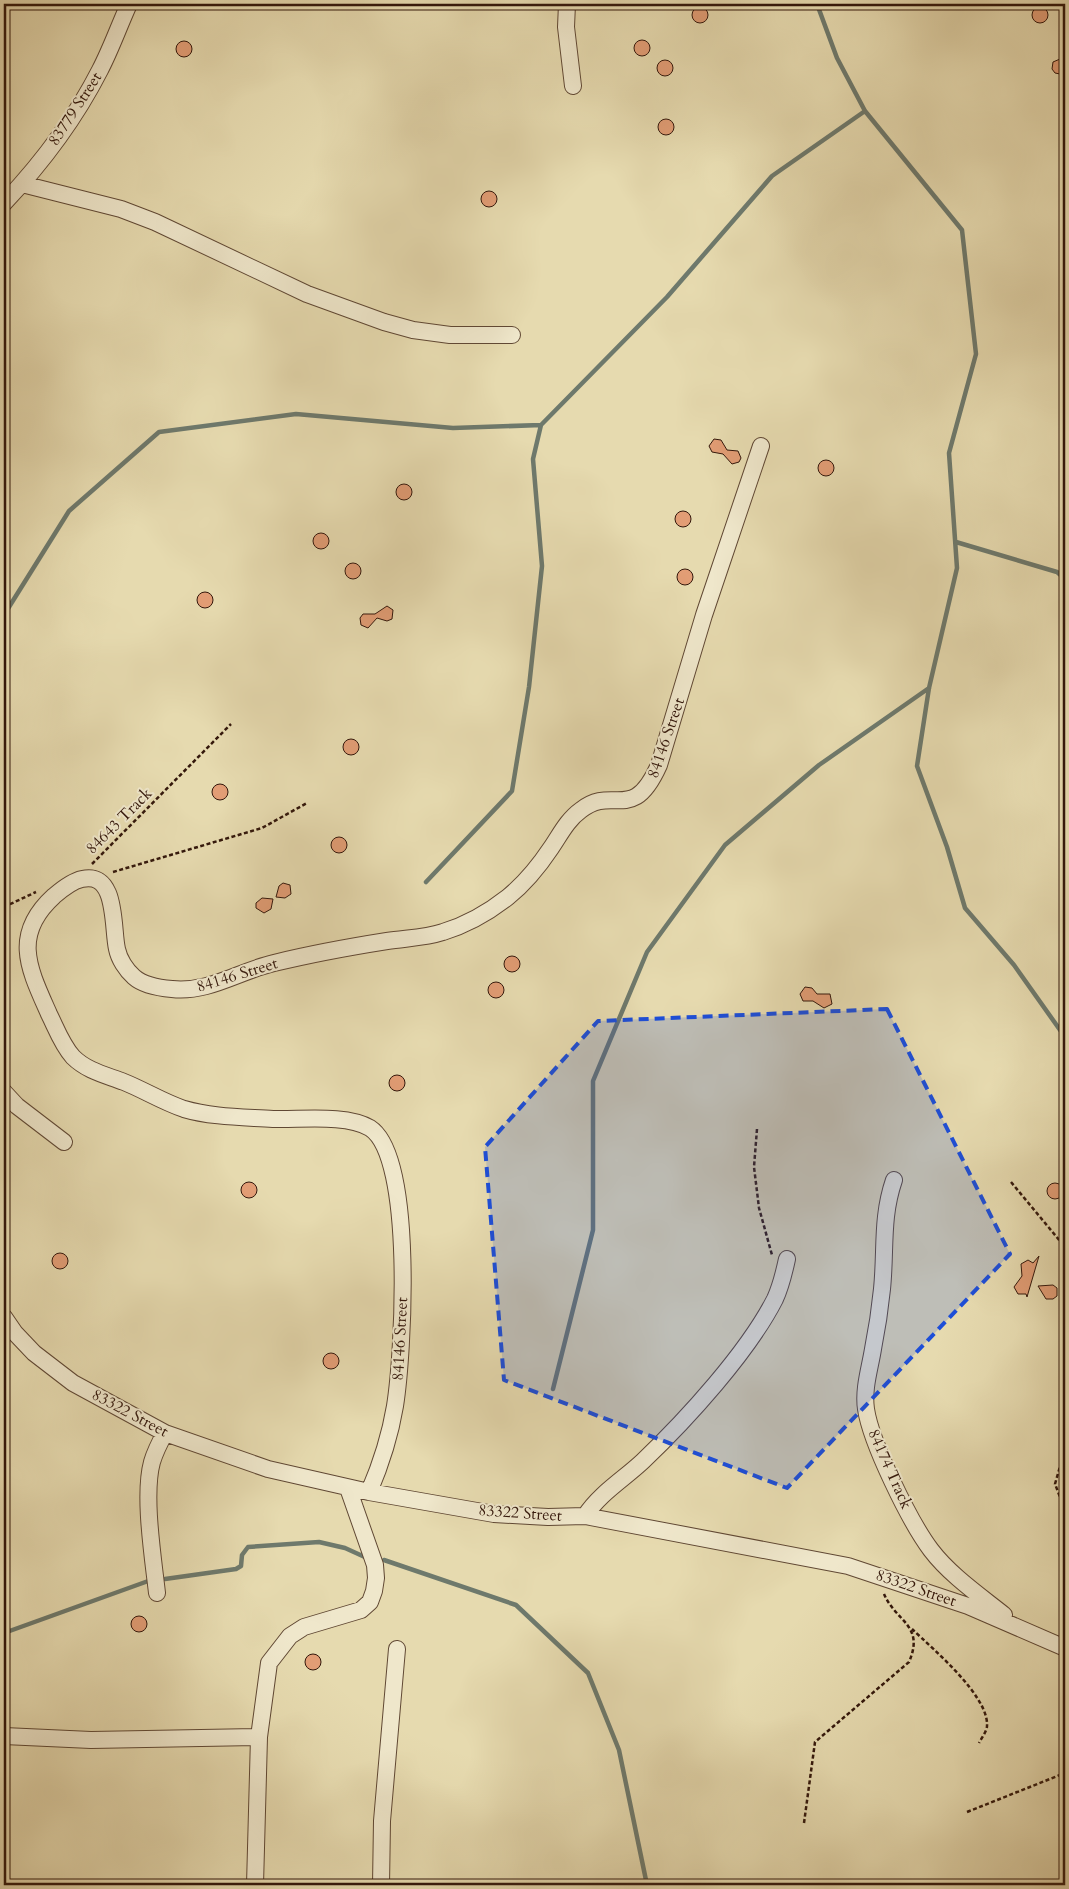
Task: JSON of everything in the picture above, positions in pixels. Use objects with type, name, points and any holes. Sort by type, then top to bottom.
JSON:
[{"type":"street","name":"83779 Street","points":[[4,203],[22,184],[64,128],[100,70],[129,4]]},
{"type":"street","points":[[567,4],[566,26],[572,86]]},
{"type":"street","points":[[22,184],[121,209],[155,222],[308,294],[384,322],[413,330],[450,335],[512,335]]},
{"type":"street","name":"84146 Street","points":[[369,1492],[381,1463],[395,1408],[404,1314],[395,1178],[387,1149],[377,1134],[366,1126],[351,1121],[272,1118],[182,1109],[130,1084],[97,1072],[79,1062],[68,1050],[55,1026],[31,973],[26,947],[30,929],[38,914],[58,892],[80,879],[93,879],[100,882],[112,904],[117,950],[127,970],[140,981],[167,989],[203,988],[269,964],[387,941],[436,934],[462,925],[487,911],[518,888],[551,849],[563,828],[579,810],[597,802],[629,800],[643,792],[650,784],[659,765],[704,615],[761,446]]},
{"type":"street","points":[[4,1092],[17,1106],[64,1142]]},
{"type":"street","name":"84174 Track","points":[[894,1180],[888,1197],[883,1232],[882,1286],[879,1317],[866,1392],[866,1408],[872,1430],[886,1466],[930,1548],[950,1569],[1018,1626]]},
{"type":"street","points":[[585,1516],[600,1497],[644,1460],[725,1371],[748,1342],[775,1298],[780,1260]]},
{"type":"street","name":"83322 Street","points":[[4,1317],[15,1333],[34,1353],[73,1383],[165,1433],[268,1469],[348,1488],[494,1514],[548,1517],[585,1516],[848,1566],[968,1606],[1018,1626],[1065,1648]]},
{"type":"street","points":[[157,1593],[149,1498],[149,1476],[152,1461],[165,1433]]},
{"type":"street","points":[[255,1885],[260,1737],[269,1663],[277,1650],[290,1636],[304,1626],[361,1610],[370,1602],[374,1592],[375,1565],[348,1488]]},
{"type":"street","points":[[382,1885],[382,1821],[397,1649]]},
{"type":"street","points":[[4,1736],[90,1740],[260,1737]]},
{"type":"path","name":"84643 Track","points":[[87,869],[231,724]]},
{"type":"path","points":[[100,882],[110,873],[262,828],[307,804]]},
{"type":"path","points":[[4,907],[41,889]]},
{"type":"path","points":[[757,1129],[754,1167],[759,1208],[780,1260]]},
{"type":"path","points":[[1011,1182],[1060,1241],[1065,1256]]},
{"type":"path","points":[[1065,1449],[1055,1484],[1065,1510]]},
{"type":"path","points":[[878,1576],[887,1601],[911,1628],[941,1656],[980,1700],[987,1726],[979,1743]]},
{"type":"path","points":[[804,1824],[815,1742],[909,1662],[915,1648],[911,1628]]},
{"type":"path","points":[[968,1812],[1065,1773]]},
{"type":"highlighted area","points":[[887,1009],[1010,1254],[787,1488],[504,1380],[485,1147],[598,1021]]},
{"type":"building","points":[[700,7],[708,15],[700,23],[692,15]]},
{"type":"building","points":[[1040,7],[1048,15],[1040,23],[1032,15]]},
{"type":"building","points":[[642,40],[650,48],[642,56],[634,48]]},
{"type":"building","points":[[184,41],[192,49],[184,57],[176,49]]},
{"type":"building","points":[[1060,59],[1065,60],[1065,75],[1055,73],[1052,69],[1053,62]]},
{"type":"building","points":[[665,60],[673,68],[665,76],[657,68]]},
{"type":"building","points":[[666,119],[674,127],[666,135],[658,127]]},
{"type":"building","points":[[489,191],[497,199],[489,207],[481,199]]},
{"type":"building","points":[[714,439],[721,440],[727,450],[738,451],[741,458],[739,462],[732,464],[723,454],[712,452],[709,446]]},
{"type":"building","points":[[826,460],[834,468],[826,476],[818,468]]},
{"type":"building","points":[[404,484],[412,492],[404,500],[396,492]]},
{"type":"building","points":[[683,511],[691,519],[683,527],[675,519]]},
{"type":"building","points":[[321,533],[329,541],[321,549],[313,541]]},
{"type":"building","points":[[353,563],[361,571],[353,579],[345,571]]},
{"type":"building","points":[[685,569],[693,577],[685,585],[677,577]]},
{"type":"building","points":[[205,592],[213,600],[205,608],[197,600]]},
{"type":"building","points":[[387,606],[393,610],[392,619],[387,621],[377,618],[368,628],[361,625],[360,618],[363,614],[375,614]]},
{"type":"building","points":[[351,739],[359,747],[351,755],[343,747]]},
{"type":"building","points":[[220,784],[228,792],[220,800],[212,792]]},
{"type":"building","points":[[339,837],[347,845],[339,853],[331,845]]},
{"type":"building","points":[[283,883],[290,885],[291,894],[285,898],[276,897],[279,886]]},
{"type":"building","points":[[262,898],[273,899],[271,909],[264,913],[256,908],[256,903]]},
{"type":"building","points":[[512,956],[520,964],[512,972],[504,964]]},
{"type":"building","points":[[496,982],[504,990],[496,998],[488,990]]},
{"type":"building","points":[[805,987],[812,988],[817,994],[830,994],[832,1004],[824,1008],[813,1001],[803,1001],[800,994]]},
{"type":"building","points":[[397,1075],[405,1083],[397,1091],[389,1083]]},
{"type":"building","points":[[249,1182],[257,1190],[249,1198],[241,1190]]},
{"type":"building","points":[[1055,1183],[1063,1191],[1055,1199],[1047,1191]]},
{"type":"building","points":[[60,1253],[68,1261],[60,1269],[52,1261]]},
{"type":"building","points":[[1039,1256],[1027,1297],[1026,1294],[1018,1294],[1014,1287],[1022,1276],[1021,1264],[1028,1260],[1033,1263]]},
{"type":"building","points":[[1053,1285],[1057,1288],[1057,1296],[1053,1299],[1046,1299],[1038,1286]]},
{"type":"building","points":[[331,1353],[339,1361],[331,1369],[323,1361]]},
{"type":"building","points":[[139,1616],[147,1624],[139,1632],[131,1624]]},
{"type":"building","points":[[313,1654],[321,1662],[313,1670],[305,1662]]},
{"type":"waterway","points":[[817,4],[837,58],[865,111],[962,230],[976,354],[949,453],[957,568],[929,688],[917,766],[947,847],[965,908],[1014,965],[1065,1037]]},
{"type":"waterway","points":[[4,615],[69,511],[159,432],[296,414],[453,428],[541,425],[667,297],[772,176],[865,111]]},
{"type":"waterway","points":[[426,882],[512,791],[529,687],[542,566],[533,459],[541,425]]},
{"type":"waterway","points":[[956,542],[1057,572],[1065,579]]},
{"type":"waterway","points":[[553,1389],[593,1230],[593,1081],[647,952],[725,845],[819,765],[929,688]]},
{"type":"waterway","points":[[165,1579],[236,1569],[241,1566],[242,1555],[248,1547],[319,1542],[345,1548],[367,1558]]},
{"type":"waterway","points":[[384,1560],[516,1605],[588,1673],[619,1750],[647,1885]]},
{"type":"waterway","points":[[4,1633],[151,1580]]}]
